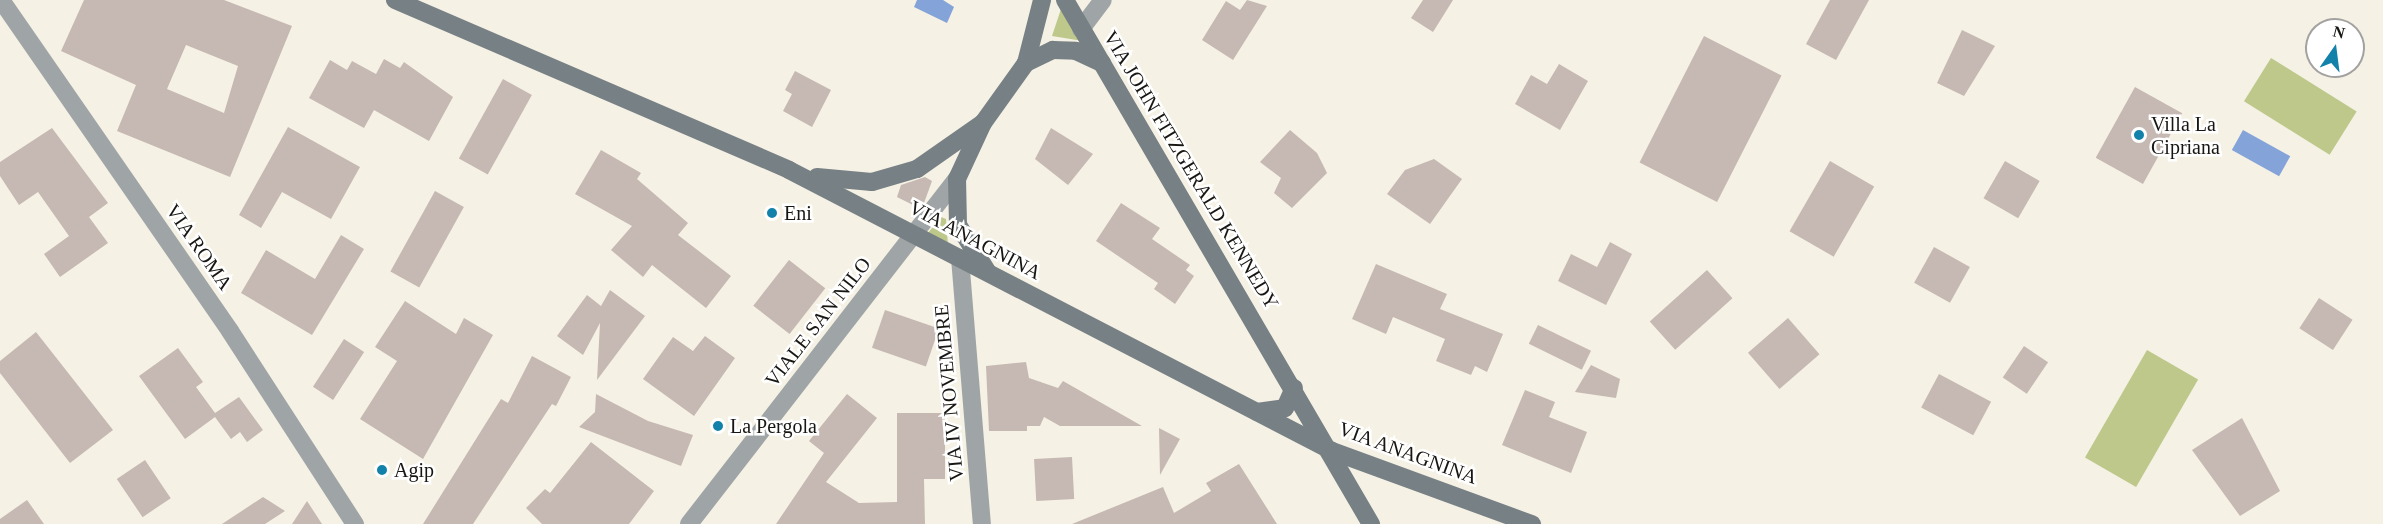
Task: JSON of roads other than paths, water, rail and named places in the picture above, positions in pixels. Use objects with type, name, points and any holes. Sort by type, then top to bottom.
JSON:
[{"type":"main road","name":"VIA ANAGNINA","points":[[395,0],[789,170],[915,233],[1332,451],[1532,524]]},
{"type":"main road","points":[[988,273],[958,225],[957,179],[982,123],[1026,63],[1041,0]]},
{"type":"main road","name":"VIA JOHN FITZGERALD KENNEDY","points":[[1065,0],[1332,451],[1371,524]]},
{"type":"main road","points":[[1026,63],[1053,50],[1076,51],[1101,63]]},
{"type":"main road","points":[[789,170],[832,181],[872,182],[917,169],[982,123]]},
{"type":"main road","points":[[1257,412],[1285,408],[1294,388]]},
{"type":"street","name":"VIA ROMA","points":[[1,0],[230,331],[355,524]]},
{"type":"street","points":[[1081,29],[1104,0]]},
{"type":"street","name":"VIALE SAN NILO","points":[[689,524],[957,179]]},
{"type":"street","name":"VIA IV NOVEMBRE","points":[[960,258],[982,524]]},
{"type":"water","points":[[917,0],[943,0],[954,7],[947,23],[914,7]]},
{"type":"water","points":[[2243,130],[2290,156],[2279,176],[2232,150]]},
{"type":"place","name":"Villa La Cipriana","points":[[2139,135]]},
{"type":"place","name":"Eni","points":[[772,213]]},
{"type":"place","name":"La Pergola","points":[[718,426]]},
{"type":"place","name":"Agip","points":[[382,470]]}]
